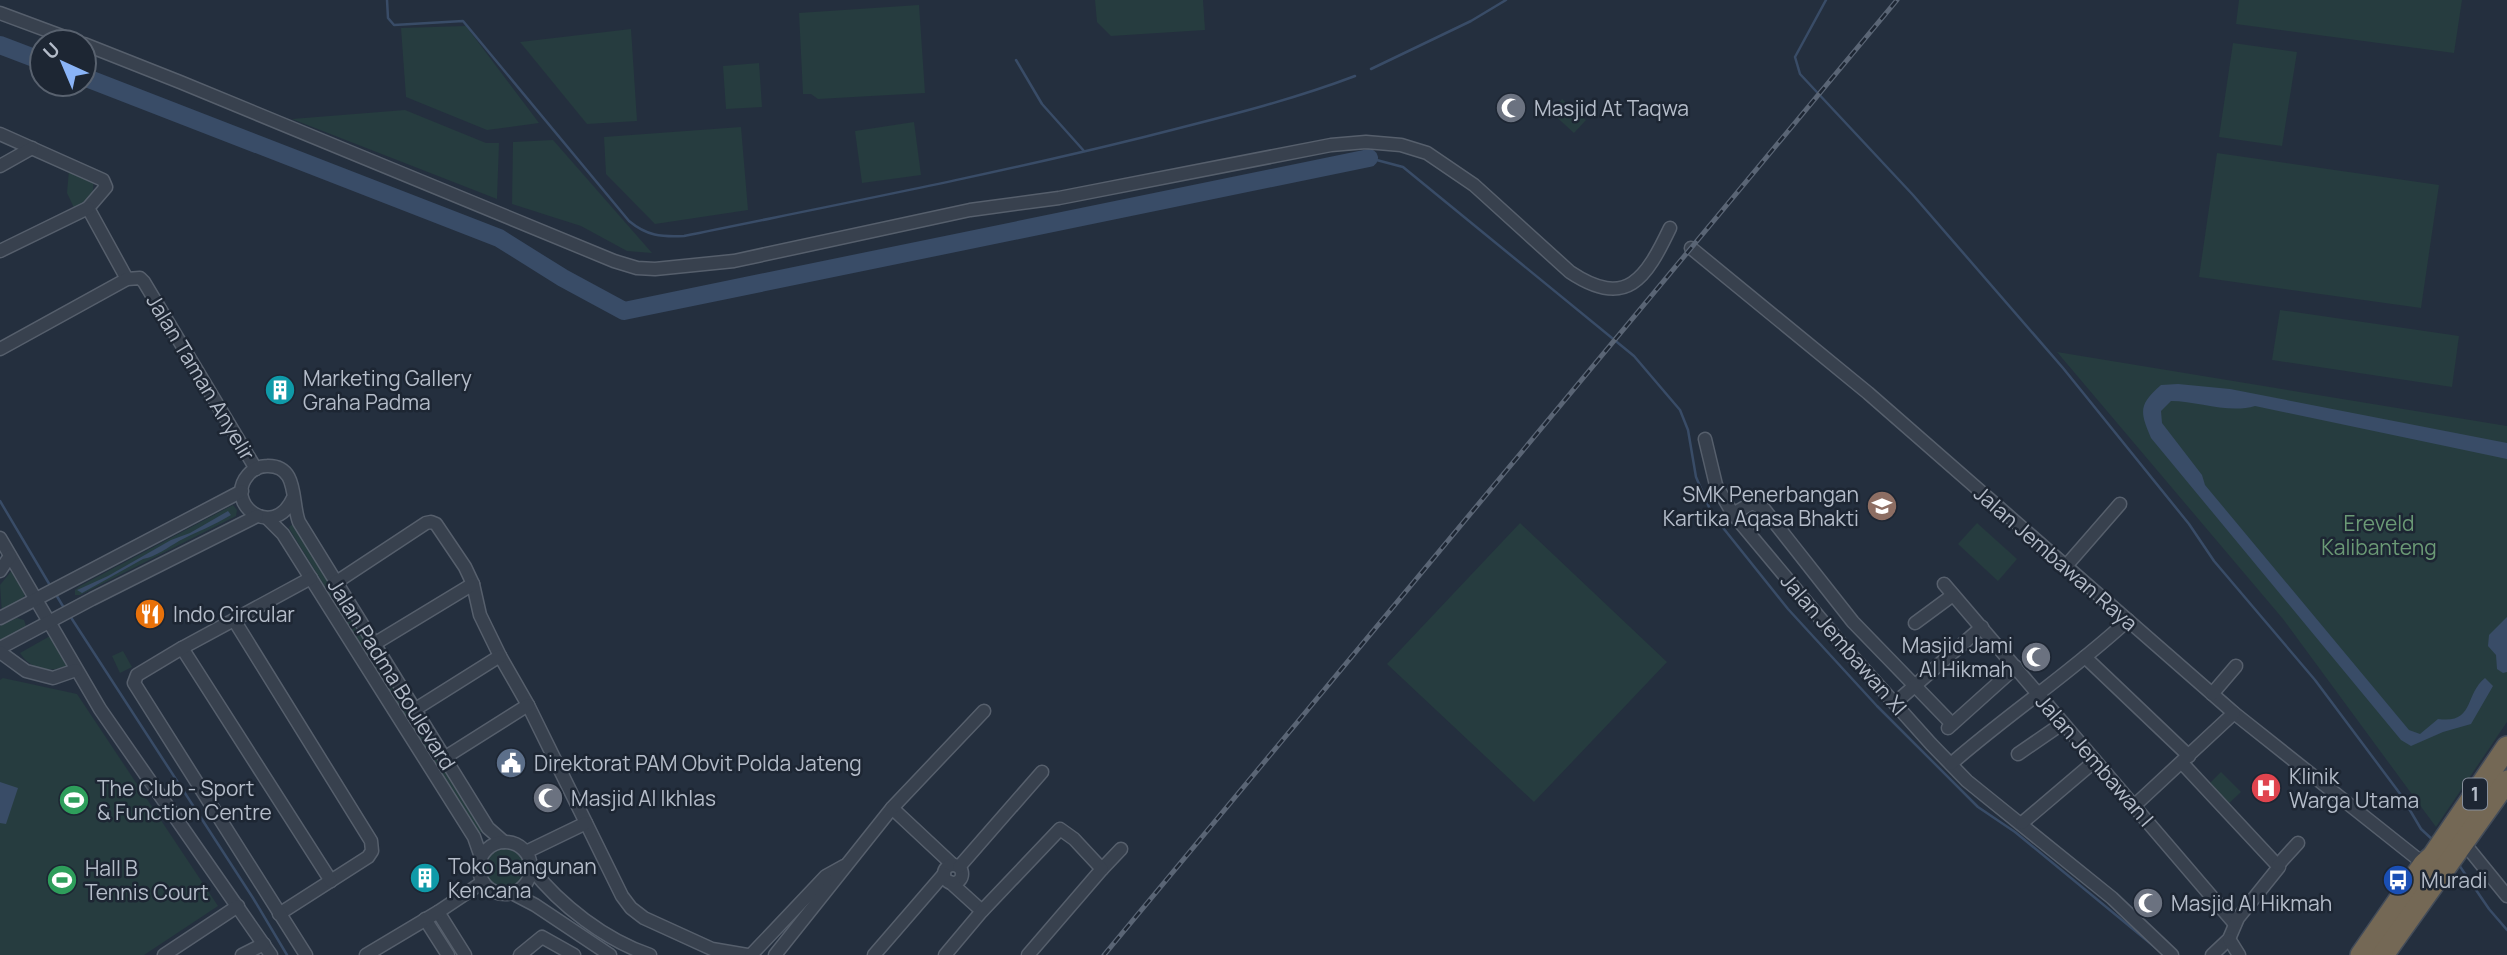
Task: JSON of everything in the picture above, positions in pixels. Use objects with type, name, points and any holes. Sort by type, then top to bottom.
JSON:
[{"type":"highway","name":"1","points":[[2383,955],[2507,747]]},
{"type":"highway","name":"1","points":[[2361,955],[2507,781]]},
{"type":"street","points":[[0,13],[40,28]]},
{"type":"street","points":[[98,49],[602,257],[637,268],[655,269],[734,261],[970,210],[1059,198],[1331,145],[1366,142],[1401,145],[1427,153],[1474,186],[1570,272],[1603,288],[1617,290],[1630,286],[1640,278],[1670,228]]},
{"type":"street","points":[[0,134],[103,180],[106,187],[88,208],[0,251]]},
{"type":"street","points":[[0,166],[32,148]]},
{"type":"street","points":[[88,208],[127,279]]},
{"type":"street","name":"Jalan Jembawan Raya","points":[[1691,248],[1826,357],[2234,713],[2507,896]]},
{"type":"street","name":"Jalan Taman Anyelir","points":[[0,349],[135,277],[144,282],[256,469]]},
{"type":"street","name":"Jalan Jembawan XI","points":[[1705,439],[1716,485],[1733,514],[1845,648],[1951,764],[1967,781],[2022,823]]},
{"type":"street","points":[[76,670],[53,678],[26,671],[0,650],[88,601],[262,517],[284,513],[293,498],[294,490],[287,474],[273,466],[256,469],[244,482],[242,491],[245,506],[262,517]]},
{"type":"street","points":[[0,618],[242,491]]},
{"type":"street","name":"Jalan Padma Boulevard","points":[[293,498],[299,522],[335,583],[488,828],[505,842]]},
{"type":"street","points":[[1733,514],[1752,503],[1764,509],[1853,622],[1950,726],[2016,667]]},
{"type":"street","points":[[2066,566],[2120,504]]},
{"type":"street","name":"Jalan Padma Boulevard","points":[[262,517],[283,534],[474,836],[481,857]]},
{"type":"street","points":[[335,583],[431,522],[436,524],[465,567],[473,584],[480,615],[528,705],[622,897],[645,918],[712,950],[749,955],[826,876],[848,864]]},
{"type":"street","points":[[0,538],[38,598],[100,709],[267,950],[242,955]]},
{"type":"street","points":[[0,571],[10,556]]},
{"type":"street","points":[[306,955],[134,683],[137,675],[182,648],[311,578]]},
{"type":"street","points":[[374,644],[473,584]]},
{"type":"street","name":"Jalan Jembawan I","points":[[1944,584],[2235,924]]},
{"type":"street","points":[[1914,623],[1953,595]]},
{"type":"street","points":[[233,620],[371,841],[372,851],[368,857],[279,914]]},
{"type":"street","points":[[1951,764],[2128,620]]},
{"type":"street","points":[[1895,703],[1982,627]]},
{"type":"street","points":[[182,648],[331,881]]},
{"type":"street","points":[[414,710],[500,656]]},
{"type":"street","points":[[2085,657],[2185,760],[2278,866]]},
{"type":"street","points":[[2212,694],[2236,666]]},
{"type":"street","points":[[444,758],[528,705]]},
{"type":"street","points":[[775,955],[892,808],[984,711]]},
{"type":"street","points":[[2134,806],[2234,713]]},
{"type":"street","points":[[2018,754],[2063,723]]},
{"type":"street","points":[[2095,761],[2022,823],[2112,898],[2172,955]]},
{"type":"street","points":[[874,955],[1042,772]]},
{"type":"street","points":[[892,808],[951,872],[982,912]]},
{"type":"street","points":[[526,852],[586,823]]},
{"type":"street","points":[[945,955],[1060,829],[1074,839],[1102,869]]},
{"type":"street","points":[[610,955],[535,905],[512,893],[495,892],[482,881],[479,873],[481,857],[495,844],[513,843],[526,852],[531,868],[546,887],[614,939],[650,955]]},
{"type":"street","points":[[2212,955],[2229,939],[2235,924],[2298,843]]},
{"type":"street","points":[[1028,955],[1121,849]]},
{"type":"street","points":[[512,893],[526,884],[531,868]]},
{"type":"street","points":[[366,955],[438,912],[482,881]]},
{"type":"street","points":[[164,955],[238,906]]},
{"type":"street","points":[[438,912],[465,955]]},
{"type":"street","points":[[425,919],[447,953],[458,944]]},
{"type":"street","points":[[520,955],[539,937],[548,939],[574,955]]},
{"type":"street","points":[[2229,939],[2239,955]]},
{"type":"green space","points":[[1095,0],[1203,0],[1205,30],[1111,36],[1097,22]]},
{"type":"green space","points":[[2239,0],[2462,0],[2454,53],[2236,24]]},
{"type":"green space","points":[[919,5],[925,93],[818,99],[811,94],[803,94],[799,13]]},
{"type":"green space","points":[[466,26],[539,123],[487,130],[406,97],[401,28]]},
{"type":"green space","points":[[631,29],[637,121],[587,124],[520,42]]},
{"type":"green space","points":[[2233,43],[2297,52],[2282,146],[2219,137]]},
{"type":"green space","points":[[759,63],[762,107],[726,109],[723,66]]},
{"type":"green space","points":[[1562,99],[1586,120],[1574,133],[1551,112]]},
{"type":"green space","points":[[405,110],[486,143],[499,143],[497,199],[292,119]]},
{"type":"green space","points":[[914,122],[921,175],[862,183],[855,131]]},
{"type":"green space","points":[[741,127],[748,210],[655,224],[606,174],[604,137]]},
{"type":"green space","points":[[553,140],[652,253],[627,251],[581,226],[512,204],[513,142]]},
{"type":"green space","points":[[2217,153],[2439,185],[2421,308],[2199,277]]},
{"type":"green space","points":[[69,170],[93,180],[90,198],[75,210],[67,193]]},
{"type":"green space","points":[[2280,310],[2459,336],[2452,387],[2272,360]]},
{"type":"green space","name":"Ereveld Kalibanteng","points":[[2057,352],[2507,426],[2507,722],[2436,827],[2283,619]]},
{"type":"green space","points":[[233,505],[237,510],[236,516],[80,595],[75,595],[75,590],[80,586]]},
{"type":"green space","points":[[1520,523],[1667,662],[1534,802],[1387,664]]},
{"type":"green space","points":[[1977,523],[2017,559],[1998,581],[1958,544]]},
{"type":"green space","points":[[293,524],[484,832],[477,832],[290,530],[289,527]]},
{"type":"green space","points":[[13,569],[26,592],[19,601],[2,613],[0,585]]},
{"type":"green space","points":[[17,618],[24,620],[27,629],[0,646],[0,626]]},
{"type":"green space","points":[[50,636],[71,664],[57,669],[43,669],[30,664],[20,653]]},
{"type":"green space","points":[[123,651],[132,667],[120,673],[112,656]]},
{"type":"green space","name":"The Club - Sport & Function Centre","points":[[3,678],[77,694],[218,906],[144,955],[0,955],[0,680]]},
{"type":"green space","points":[[2221,772],[2241,792],[2227,805],[2208,785]]},
{"type":"green space","points":[[505,847],[520,853],[526,868],[520,883],[505,889],[490,883],[484,868],[490,853]]},
{"type":"water","points":[[2161,385],[2230,389],[2507,443],[2507,459],[2255,406],[2235,409],[2171,401],[2161,411],[2162,423],[2202,475],[2205,485],[2409,730],[2420,734],[2438,719],[2450,719],[2464,713],[2478,685],[2485,678],[2493,686],[2471,724],[2443,732],[2411,746],[2401,740],[2151,438],[2143,415],[2148,398]]},
{"type":"water","points":[[228,511],[231,515],[219,522],[143,559],[82,593],[77,590],[108,576]]},
{"type":"water","points":[[2507,617],[2507,672],[2503,673],[2497,669],[2496,655],[2488,646],[2489,635]]},
{"type":"water","points":[[0,782],[18,788],[6,824],[0,823]]},
{"type":"waterway","points":[[387,0],[388,18],[394,25],[463,21],[629,221],[648,233],[661,236],[684,236],[1080,153],[1301,95],[1355,76]]},
{"type":"waterway","points":[[1371,69],[1471,21],[1506,0]]},
{"type":"waterway","points":[[1826,0],[1795,57],[1800,74],[1913,195],[2063,368],[2189,524],[2214,561],[2315,680],[2401,795],[2421,829],[2434,841]]},
{"type":"waterway","points":[[0,45],[28,56]]},
{"type":"waterway","points":[[1016,60],[1042,104],[1084,151]]},
{"type":"waterway","points":[[98,82],[499,238],[563,278],[624,311],[1369,158]]},
{"type":"waterway","points":[[1369,158],[1403,167],[1634,356],[1680,410],[1688,430],[1696,477],[1712,514],[1788,609],[1877,706],[1978,807],[2015,832],[2156,948]]},
{"type":"waterway","points":[[0,501],[51,587]]},
{"type":"waterway","points":[[55,593],[64,608]]},
{"type":"waterway","points":[[70,616],[287,955]]},
{"type":"waterway","points":[[2459,865],[2507,930]]},
{"type":"railway","points":[[1104,955],[1897,0]]},
{"type":"place","name":"Masjid At Taqwa","points":[[1511,108]]},
{"type":"place","name":"Marketing Gallery Graha Padma","points":[[280,390]]},
{"type":"place","name":"SMK Penerbangan Kartika Aqasa Bhakti","points":[[1882,506]]},
{"type":"place","name":"Indo Circular","points":[[150,614]]},
{"type":"place","name":"Masjid Jami Al Hikmah","points":[[2036,657]]},
{"type":"place","name":"Direktorat PAM Obvit Polda Jateng","points":[[511,763]]},
{"type":"place","name":"Klinik Warga Utama","points":[[2266,788]]},
{"type":"place","name":"Masjid Al Ikhlas","points":[[548,798]]},
{"type":"place","name":"The Club - Sport & Function Centre","points":[[74,800]]},
{"type":"place","name":"Toko Bangunan Kencana","points":[[425,878]]},
{"type":"place","name":"Hall B Tennis Court","points":[[62,880]]},
{"type":"place","name":"Muradi","points":[[2398,880]]},
{"type":"place","name":"Masjid Al Hikmah","points":[[2148,903]]}]
